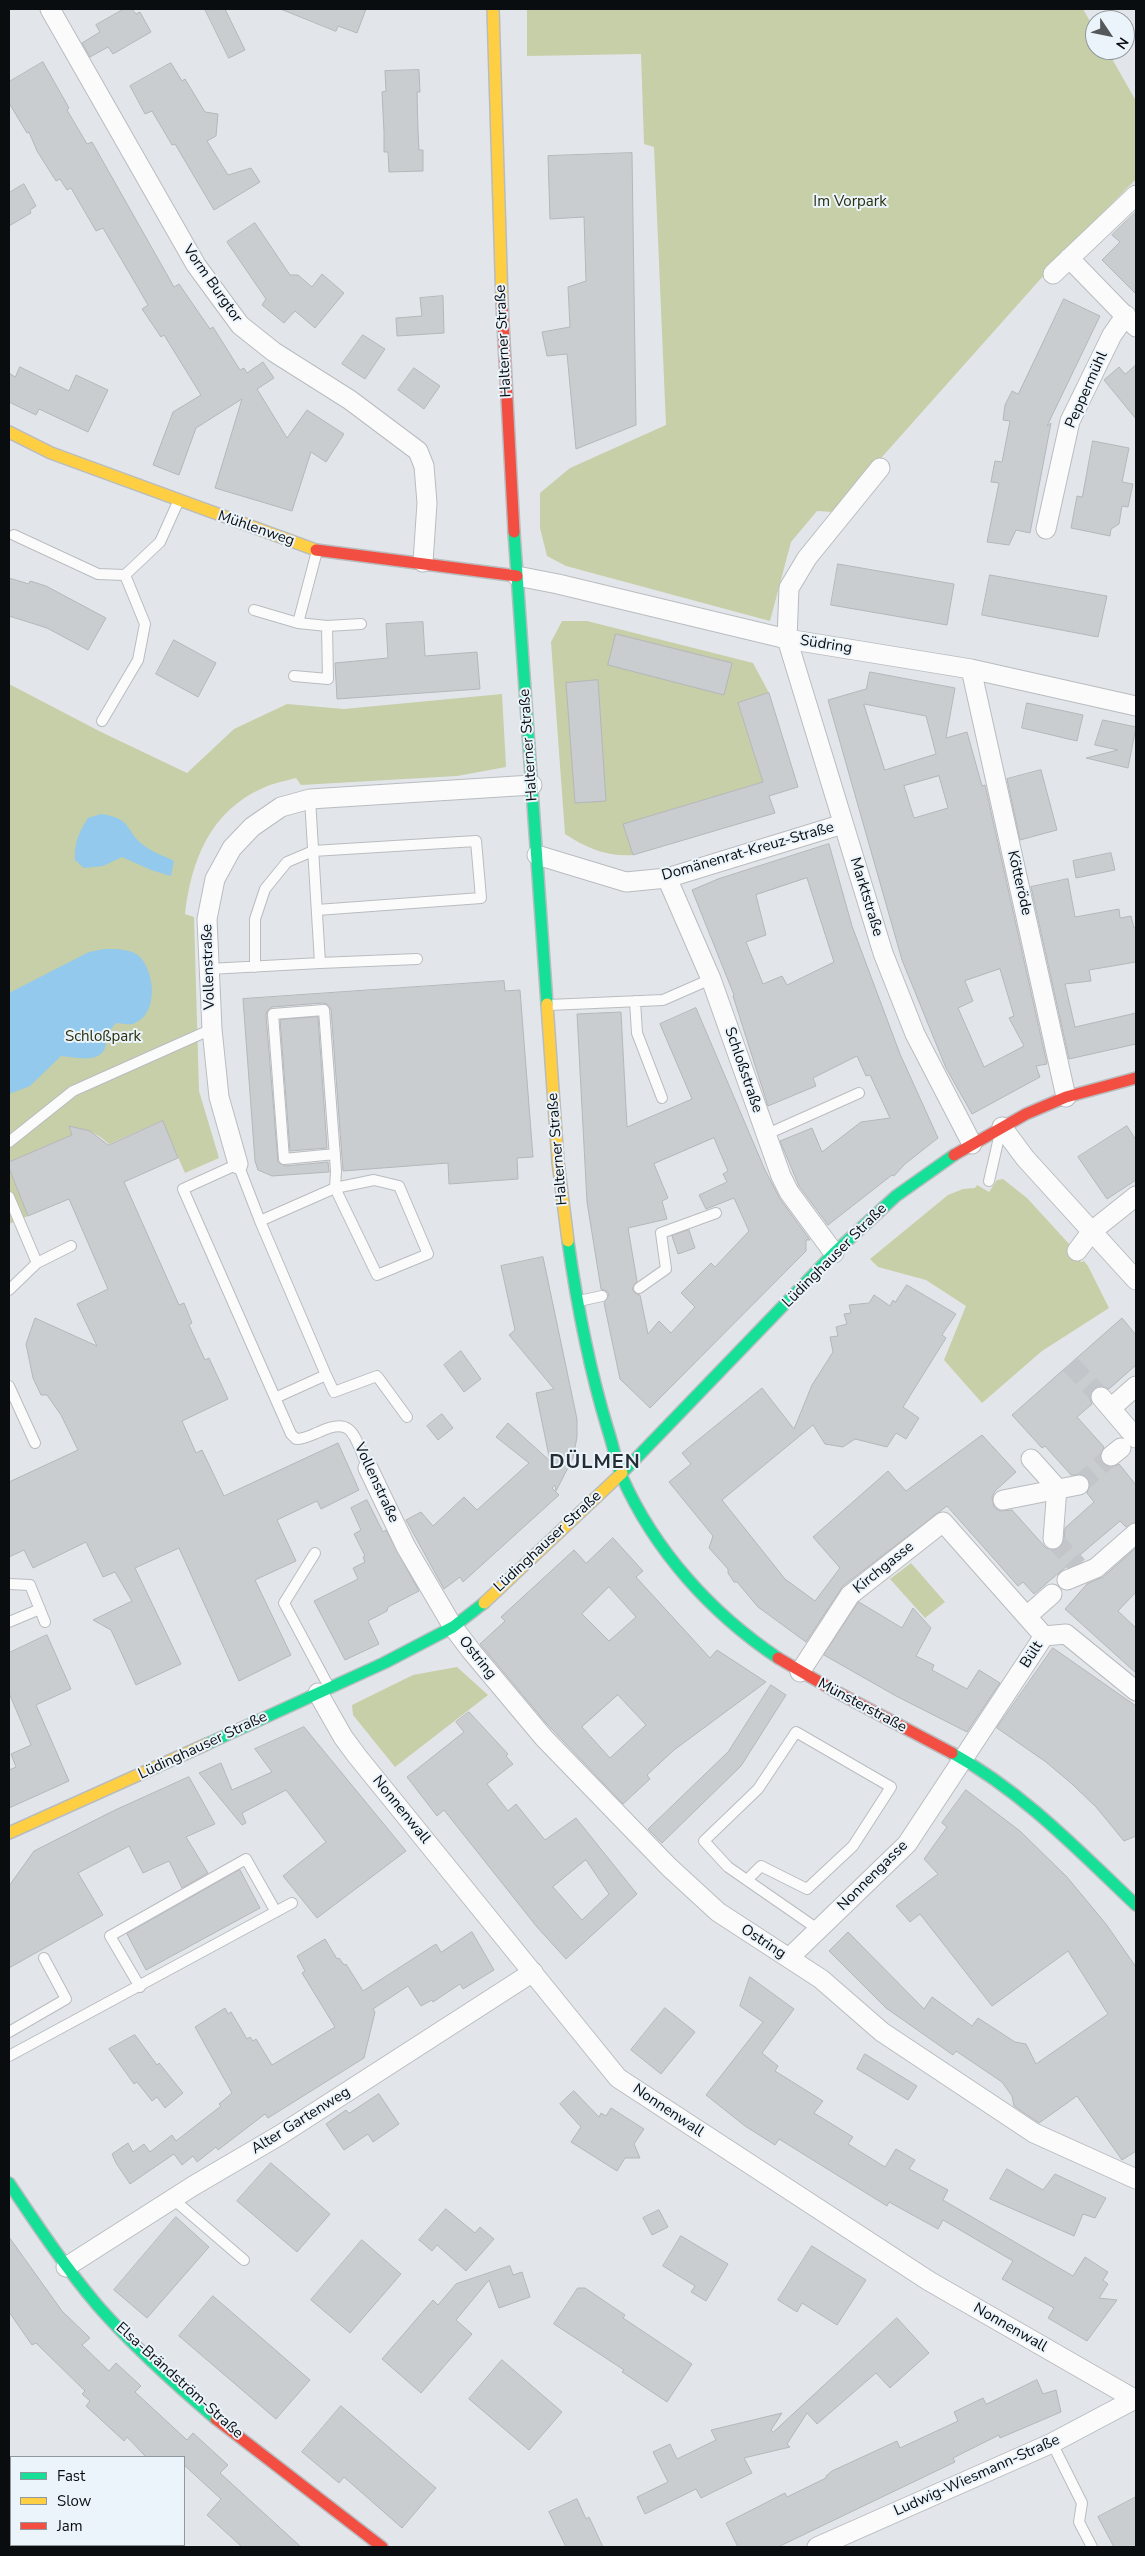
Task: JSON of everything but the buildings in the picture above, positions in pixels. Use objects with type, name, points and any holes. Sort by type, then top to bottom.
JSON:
[{"type":"street","name":"Vorm Burgtor","points":[[50,9],[196,265],[240,325],[274,352],[350,400],[418,451],[424,466],[426,503],[423,562]]},
{"type":"street","name":"Halterner Straße","points":[[493,9],[502,312],[517,576],[565,1235],[576,1301],[593,1380],[621,1474]]},
{"type":"street","points":[[1053,274],[1136,195]]},
{"type":"street","name":"Peppermühl","points":[[1046,529],[1070,421],[1112,335],[1131,321],[1069,258]]},
{"type":"street","name":"Mühlenweg","points":[[9,432],[51,453],[178,501],[318,550],[423,562],[517,576]]},
{"type":"street","points":[[787,639],[789,588],[807,558],[880,468]]},
{"type":"street","name":"Südring","points":[[517,576],[558,584],[787,639],[971,669],[1136,706]]},
{"type":"street","name":"Marktstraße","points":[[787,639],[883,953],[915,1034],[972,1144]]},
{"type":"street","name":"Kötteröde","points":[[971,669],[1066,1097]]},
{"type":"street","name":"Vollenstraße","points":[[238,1164],[219,1096],[208,969],[209,911],[215,879],[232,848],[252,827],[281,807],[310,799],[532,785]]},
{"type":"street","name":"Domänenrat-Kreuz-Straße","points":[[537,855],[626,882],[668,878],[844,824]]},
{"type":"street","name":"Schloßstraße","points":[[668,878],[711,979],[765,1135],[789,1192],[834,1253]]},
{"type":"street","name":"Lüdinghauser Straße","points":[[9,1832],[324,1691],[453,1627],[486,1601],[621,1474],[732,1362],[834,1253],[896,1196],[945,1160],[1002,1127],[1066,1097],[1136,1078]]},
{"type":"street","points":[[1002,1127],[1025,1158],[1136,1280]]},
{"type":"street","points":[[1077,1251],[1092,1231],[1136,1196]]},
{"type":"street","points":[[1125,1444],[1106,1403],[1136,1386]]},
{"type":"street","points":[[1031,1459],[1057,1488],[1053,1539]]},
{"type":"street","name":"Vollenstraße","points":[[368,1468],[406,1547],[453,1627]]},
{"type":"street","name":"Münsterstraße","points":[[621,1474],[652,1532],[693,1586],[710,1604],[736,1626],[800,1672],[854,1703],[963,1759],[1000,1783],[1037,1813],[1136,1905]]},
{"type":"street","points":[[1004,1500],[1079,1485]]},
{"type":"street","name":"Kirchgasse","points":[[800,1672],[850,1595],[943,1522]]},
{"type":"street","name":"Bült","points":[[943,1522],[961,1532],[1044,1636],[963,1759]]},
{"type":"street","points":[[1076,1573],[1096,1568],[1136,1532]]},
{"type":"street","points":[[1027,1616],[1052,1594]]},
{"type":"street","name":"Ostring","points":[[453,1627],[544,1738],[669,1867],[718,1912],[821,1979],[882,2032],[1034,2133],[1136,2179]]},
{"type":"street","points":[[1044,1636],[1066,1634],[1136,1691]]},
{"type":"street","name":"Nonnenwall","points":[[324,1691],[343,1737],[357,1756],[618,2078],[929,2281],[1136,2400]]},
{"type":"street","name":"Nonnengasse","points":[[788,1958],[907,1844],[963,1759]]},
{"type":"street","name":"Alter Gartenweg","points":[[66,2267],[172,2199],[280,2135],[533,1972]]},
{"type":"street","name":"Elsa-Brändström-Straße","points":[[9,2183],[66,2267],[100,2308],[140,2349],[201,2405],[270,2463],[382,2547]]},
{"type":"street","name":"Ludwig-Wiesmann-Straße","points":[[817,2547],[1052,2444],[1136,2400]]},
{"type":"lane","points":[[14,535],[98,574],[125,575],[160,542],[178,501]]},
{"type":"lane","points":[[298,623],[318,550]]},
{"type":"lane","points":[[102,721],[138,660],[145,624],[125,575]]},
{"type":"lane","points":[[254,610],[298,623],[327,626],[361,624]]},
{"type":"lane","points":[[294,676],[328,679],[327,626]]},
{"type":"lane","points":[[310,799],[320,963]]},
{"type":"lane","points":[[255,967],[255,919],[265,889],[287,862],[313,851],[476,841],[481,898],[317,910]]},
{"type":"lane","points":[[208,969],[417,959]]},
{"type":"lane","points":[[548,1005],[663,1000],[711,979]]},
{"type":"lane","points":[[635,1001],[637,1033],[662,1098]]},
{"type":"lane","points":[[260,1221],[335,1188],[374,1180],[399,1186],[428,1254],[377,1276],[335,1188],[335,1154],[324,1010],[273,1014],[284,1159],[335,1154]]},
{"type":"lane","points":[[9,1142],[73,1091],[212,1029]]},
{"type":"lane","points":[[765,1135],[859,1094]]},
{"type":"lane","points":[[989,1181],[1002,1127]]},
{"type":"lane","points":[[326,1375],[275,1398],[183,1189],[238,1164],[260,1221],[334,1392],[377,1376],[407,1417]]},
{"type":"lane","points":[[9,1197],[37,1263]]},
{"type":"lane","points":[[639,1288],[666,1268],[661,1233],[716,1213]]},
{"type":"lane","points":[[9,1290],[37,1263],[71,1246]]},
{"type":"lane","points":[[576,1301],[602,1296]]},
{"type":"lane","points":[[9,1386],[35,1443]]},
{"type":"lane","name":"Vollenstraße","points":[[275,1398],[291,1434],[296,1439],[303,1439],[335,1424],[344,1425],[350,1431],[368,1468]]},
{"type":"lane","points":[[315,1553],[284,1603],[324,1691]]},
{"type":"lane","points":[[9,1584],[30,1585],[45,1622]]},
{"type":"lane","points":[[9,1622],[40,1610]]},
{"type":"lane","points":[[747,1880],[761,1866],[807,1889],[853,1846],[891,1787],[796,1732],[758,1789],[704,1841],[728,1866],[747,1880],[819,1930]]},
{"type":"lane","points":[[140,1988],[110,1936],[246,1859],[276,1912]]},
{"type":"lane","points":[[9,2056],[140,1988],[292,1904]]},
{"type":"lane","points":[[9,2032],[66,1999],[44,1958]]},
{"type":"lane","points":[[172,2199],[244,2260]]},
{"type":"lane","points":[[1052,2444],[1082,2503],[1079,2522],[1092,2547]]},
{"type":"green space","name":"Im Vorpark","points":[[527,9],[1083,9],[1085,12],[1085,60],[1113,60],[1136,101],[1136,179],[1069,247],[833,512],[817,511],[791,542],[770,621],[566,566],[547,556],[540,528],[540,493],[570,468],[666,425],[654,147],[644,144],[641,54],[527,56]]},
{"type":"green space","points":[[562,621],[587,621],[753,663],[769,693],[738,703],[763,782],[624,824],[633,855],[606,853],[565,834],[551,642]]},
{"type":"green space","name":"Schloßpark","points":[[9,684],[101,732],[187,773],[234,729],[287,704],[344,709],[502,694],[506,767],[457,776],[301,785],[296,778],[275,783],[245,798],[229,810],[206,840],[192,875],[185,914],[194,917],[199,1091],[219,1158],[185,1173],[162,1121],[109,1144],[91,1132],[77,1129],[71,1130],[72,1135],[9,1162]]},
{"type":"green space","points":[[9,1168],[28,1216],[9,1224]]},
{"type":"green space","points":[[1003,1179],[1027,1198],[1070,1245],[1067,1248],[1081,1262],[1084,1261],[1109,1308],[1042,1351],[982,1403],[944,1360],[966,1306],[926,1280],[878,1267],[870,1259],[948,1195],[963,1189],[975,1188],[977,1185],[989,1192],[997,1180]]},
{"type":"green space","points":[[911,1563],[945,1602],[925,1618],[890,1579]]},
{"type":"green space","points":[[457,1667],[488,1695],[395,1767],[353,1715],[352,1705],[413,1675]]},
{"type":"water","points":[[101,814],[112,816],[124,822],[134,836],[146,847],[174,861],[171,876],[151,870],[122,857],[103,866],[84,868],[75,860],[75,848],[78,838],[88,818]]},
{"type":"water","points":[[104,949],[133,952],[146,965],[152,993],[148,1011],[133,1024],[116,1023],[110,1030],[104,1051],[100,1055],[88,1058],[61,1056],[30,1086],[9,1094],[9,993],[89,952]]},
{"type":"tunnel","points":[[1070,1364],[1101,1397]]},
{"type":"tunnel","points":[[1079,1485],[1111,1456]]},
{"type":"tunnel","points":[[1053,1539],[1078,1566]]},
{"type":"traffic: fast","points":[[514,532],[547,1004]]},
{"type":"traffic: fast","points":[[622,1473],[834,1253],[896,1196],[954,1155]]},
{"type":"traffic: fast","points":[[568,1241],[589,1360],[620,1471],[635,1504],[668,1555],[687,1578],[730,1621],[778,1658]]},
{"type":"traffic: fast","points":[[207,1744],[384,1663],[453,1627],[484,1603]]},
{"type":"traffic: fast","points":[[952,1753],[1003,1785],[1049,1823],[1136,1905]]},
{"type":"traffic: fast","points":[[9,2183],[63,2261],[98,2306],[155,2365],[216,2419]]},
{"type":"traffic: slow","points":[[493,9],[502,303]]},
{"type":"traffic: slow","points":[[9,432],[51,453],[316,550]]},
{"type":"traffic: slow","points":[[547,1004],[558,1162],[568,1241]]},
{"type":"traffic: slow","points":[[484,1603],[622,1473]]},
{"type":"traffic: slow","points":[[9,1833],[207,1744]]},
{"type":"traffic: jam","points":[[502,303],[514,532]]},
{"type":"traffic: jam","points":[[316,550],[517,576]]},
{"type":"traffic: jam","points":[[954,1155],[1026,1114],[1066,1097],[1136,1078]]},
{"type":"traffic: jam","points":[[778,1658],[833,1690],[952,1753]]},
{"type":"traffic: jam","points":[[216,2419],[382,2547]]},
{"type":"district","name":"DÜLMEN","points":[[595,1463]]}]
